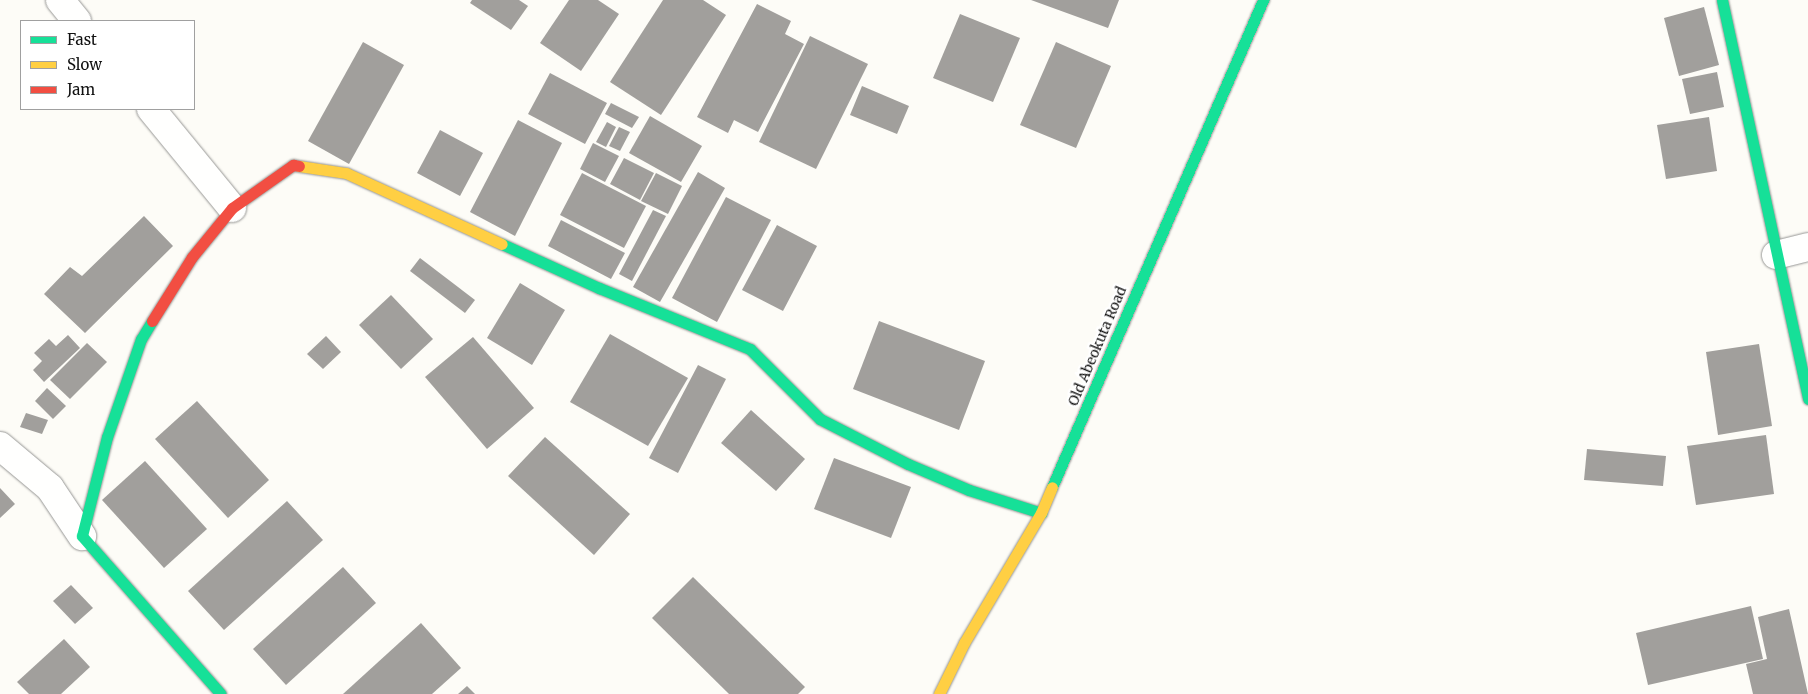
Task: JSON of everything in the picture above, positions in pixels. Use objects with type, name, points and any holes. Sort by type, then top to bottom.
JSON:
[{"type":"main road","name":"Old Abeokuta Road","points":[[939,694],[964,643],[1041,513],[1263,0]]},
{"type":"main road","points":[[1722,0],[1808,399]]},
{"type":"main road","points":[[222,694],[131,588],[82,536],[107,437],[140,339],[192,258],[232,208],[293,165],[346,173],[599,288],[750,349],[820,419],[908,464],[970,490],[1041,513]]},
{"type":"street","points":[[60,0],[76,20]]},
{"type":"street","points":[[152,110],[232,208]]},
{"type":"street","points":[[1776,255],[1808,247]]},
{"type":"street","points":[[0,446],[50,488],[82,536]]},
{"type":"building","points":[[472,0],[519,0],[528,6],[511,30],[470,3]]},
{"type":"building","points":[[569,0],[598,0],[619,14],[581,71],[540,43]]},
{"type":"building","points":[[663,0],[703,0],[726,15],[661,115],[610,82]]},
{"type":"building","points":[[1031,0],[1119,0],[1108,28]]},
{"type":"building","points":[[757,4],[791,21],[785,34],[804,44],[758,132],[734,120],[728,133],[697,117]]},
{"type":"building","points":[[1704,7],[1719,65],[1679,76],[1664,18]]},
{"type":"building","points":[[960,14],[1020,38],[993,102],[933,78]]},
{"type":"building","points":[[810,36],[868,64],[816,169],[759,142]]},
{"type":"building","points":[[363,42],[404,65],[349,164],[308,141]]},
{"type":"building","points":[[1056,42],[1111,66],[1076,148],[1020,125]]},
{"type":"building","points":[[1717,72],[1724,107],[1690,114],[1682,79]]},
{"type":"building","points":[[550,73],[607,103],[585,144],[528,114]]},
{"type":"building","points":[[862,86],[909,106],[897,134],[850,115]]},
{"type":"building","points":[[611,103],[639,117],[632,128],[605,114]]},
{"type":"building","points":[[650,116],[702,146],[681,182],[629,153]]},
{"type":"building","points":[[1709,117],[1717,171],[1666,179],[1657,125]]},
{"type":"building","points":[[518,120],[562,143],[515,236],[470,212]]},
{"type":"building","points":[[607,122],[616,127],[606,147],[596,142]]},
{"type":"building","points":[[619,127],[630,132],[620,151],[609,146]]},
{"type":"building","points":[[440,130],[483,153],[460,196],[417,173]]},
{"type":"building","points":[[593,143],[619,156],[605,182],[580,169]]},
{"type":"building","points":[[624,158],[654,173],[640,200],[610,184]]},
{"type":"building","points":[[698,172],[725,188],[660,302],[633,287]]},
{"type":"building","points":[[582,173],[646,206],[624,248],[560,215]]},
{"type":"building","points":[[656,173],[682,186],[668,214],[641,201]]},
{"type":"building","points":[[726,197],[771,220],[717,322],[672,298]]},
{"type":"building","points":[[653,210],[666,216],[632,281],[619,274]]},
{"type":"building","points":[[144,216],[173,246],[85,333],[44,294],[70,267],[82,276]]},
{"type":"building","points":[[561,220],[625,253],[611,279],[548,246]]},
{"type":"building","points":[[777,225],[817,246],[783,311],[742,290]]},
{"type":"building","points":[[420,258],[475,300],[465,313],[410,271]]},
{"type":"building","points":[[520,283],[565,310],[532,365],[487,338]]},
{"type":"building","points":[[391,295],[433,339],[401,369],[359,325]]},
{"type":"building","points":[[879,321],[985,361],[959,430],[853,389]]},
{"type":"building","points":[[610,334],[688,378],[648,446],[570,402]]},
{"type":"building","points":[[68,335],[80,348],[44,382],[33,370],[42,361],[34,353],[49,339],[56,346]]},
{"type":"building","points":[[326,336],[341,352],[323,369],[307,354]]},
{"type":"building","points":[[473,337],[534,408],[487,449],[425,377]]},
{"type":"building","points":[[87,343],[107,362],[70,399],[50,380]]},
{"type":"building","points":[[1759,344],[1772,426],[1718,435],[1706,352]]},
{"type":"building","points":[[698,365],[726,379],[678,473],[649,458]]},
{"type":"building","points":[[47,388],[66,406],[53,419],[35,401]]},
{"type":"building","points":[[197,401],[269,480],[228,518],[155,439]]},
{"type":"building","points":[[751,410],[805,459],[776,491],[721,443]]},
{"type":"building","points":[[26,413],[48,420],[42,434],[20,427]]},
{"type":"building","points":[[1766,435],[1774,494],[1696,505],[1687,446]]},
{"type":"building","points":[[545,437],[630,514],[594,555],[508,476]]},
{"type":"building","points":[[1587,449],[1666,456],[1663,486],[1584,480]]},
{"type":"building","points":[[834,458],[911,487],[891,538],[814,509]]},
{"type":"building","points":[[145,461],[207,529],[164,568],[102,500]]},
{"type":"building","points":[[0,488],[15,504],[0,518]]},
{"type":"building","points":[[287,501],[323,540],[224,630],[188,591]]},
{"type":"building","points":[[343,567],[376,603],[286,685],[253,649]]},
{"type":"building","points":[[693,577],[805,687],[798,694],[729,694],[652,618]]},
{"type":"building","points":[[71,585],[93,608],[75,624],[53,601]]},
{"type":"building","points":[[1751,606],[1763,659],[1648,685],[1636,633]]},
{"type":"building","points":[[1789,609],[1808,694],[1753,694],[1746,664],[1767,659],[1758,617]]},
{"type":"building","points":[[421,623],[461,668],[432,694],[343,694]]},
{"type":"building","points":[[64,639],[90,667],[61,694],[29,694],[17,682]]},
{"type":"building","points":[[467,686],[475,694],[458,694]]},
{"type":"traffic: fast","points":[[1052,487],[1263,0]]},
{"type":"traffic: fast","points":[[1722,0],[1808,399]]},
{"type":"traffic: fast","points":[[502,244],[599,288],[750,349],[820,419],[908,464],[969,490],[1041,513]]},
{"type":"traffic: fast","points":[[152,321],[141,339],[107,437],[82,536],[221,694]]},
{"type":"traffic: slow","points":[[299,166],[346,173],[502,244]]},
{"type":"traffic: slow","points":[[939,694],[964,643],[1041,513],[1052,487]]},
{"type":"traffic: jam","points":[[152,321],[192,257],[232,208],[293,165],[299,166]]}]
